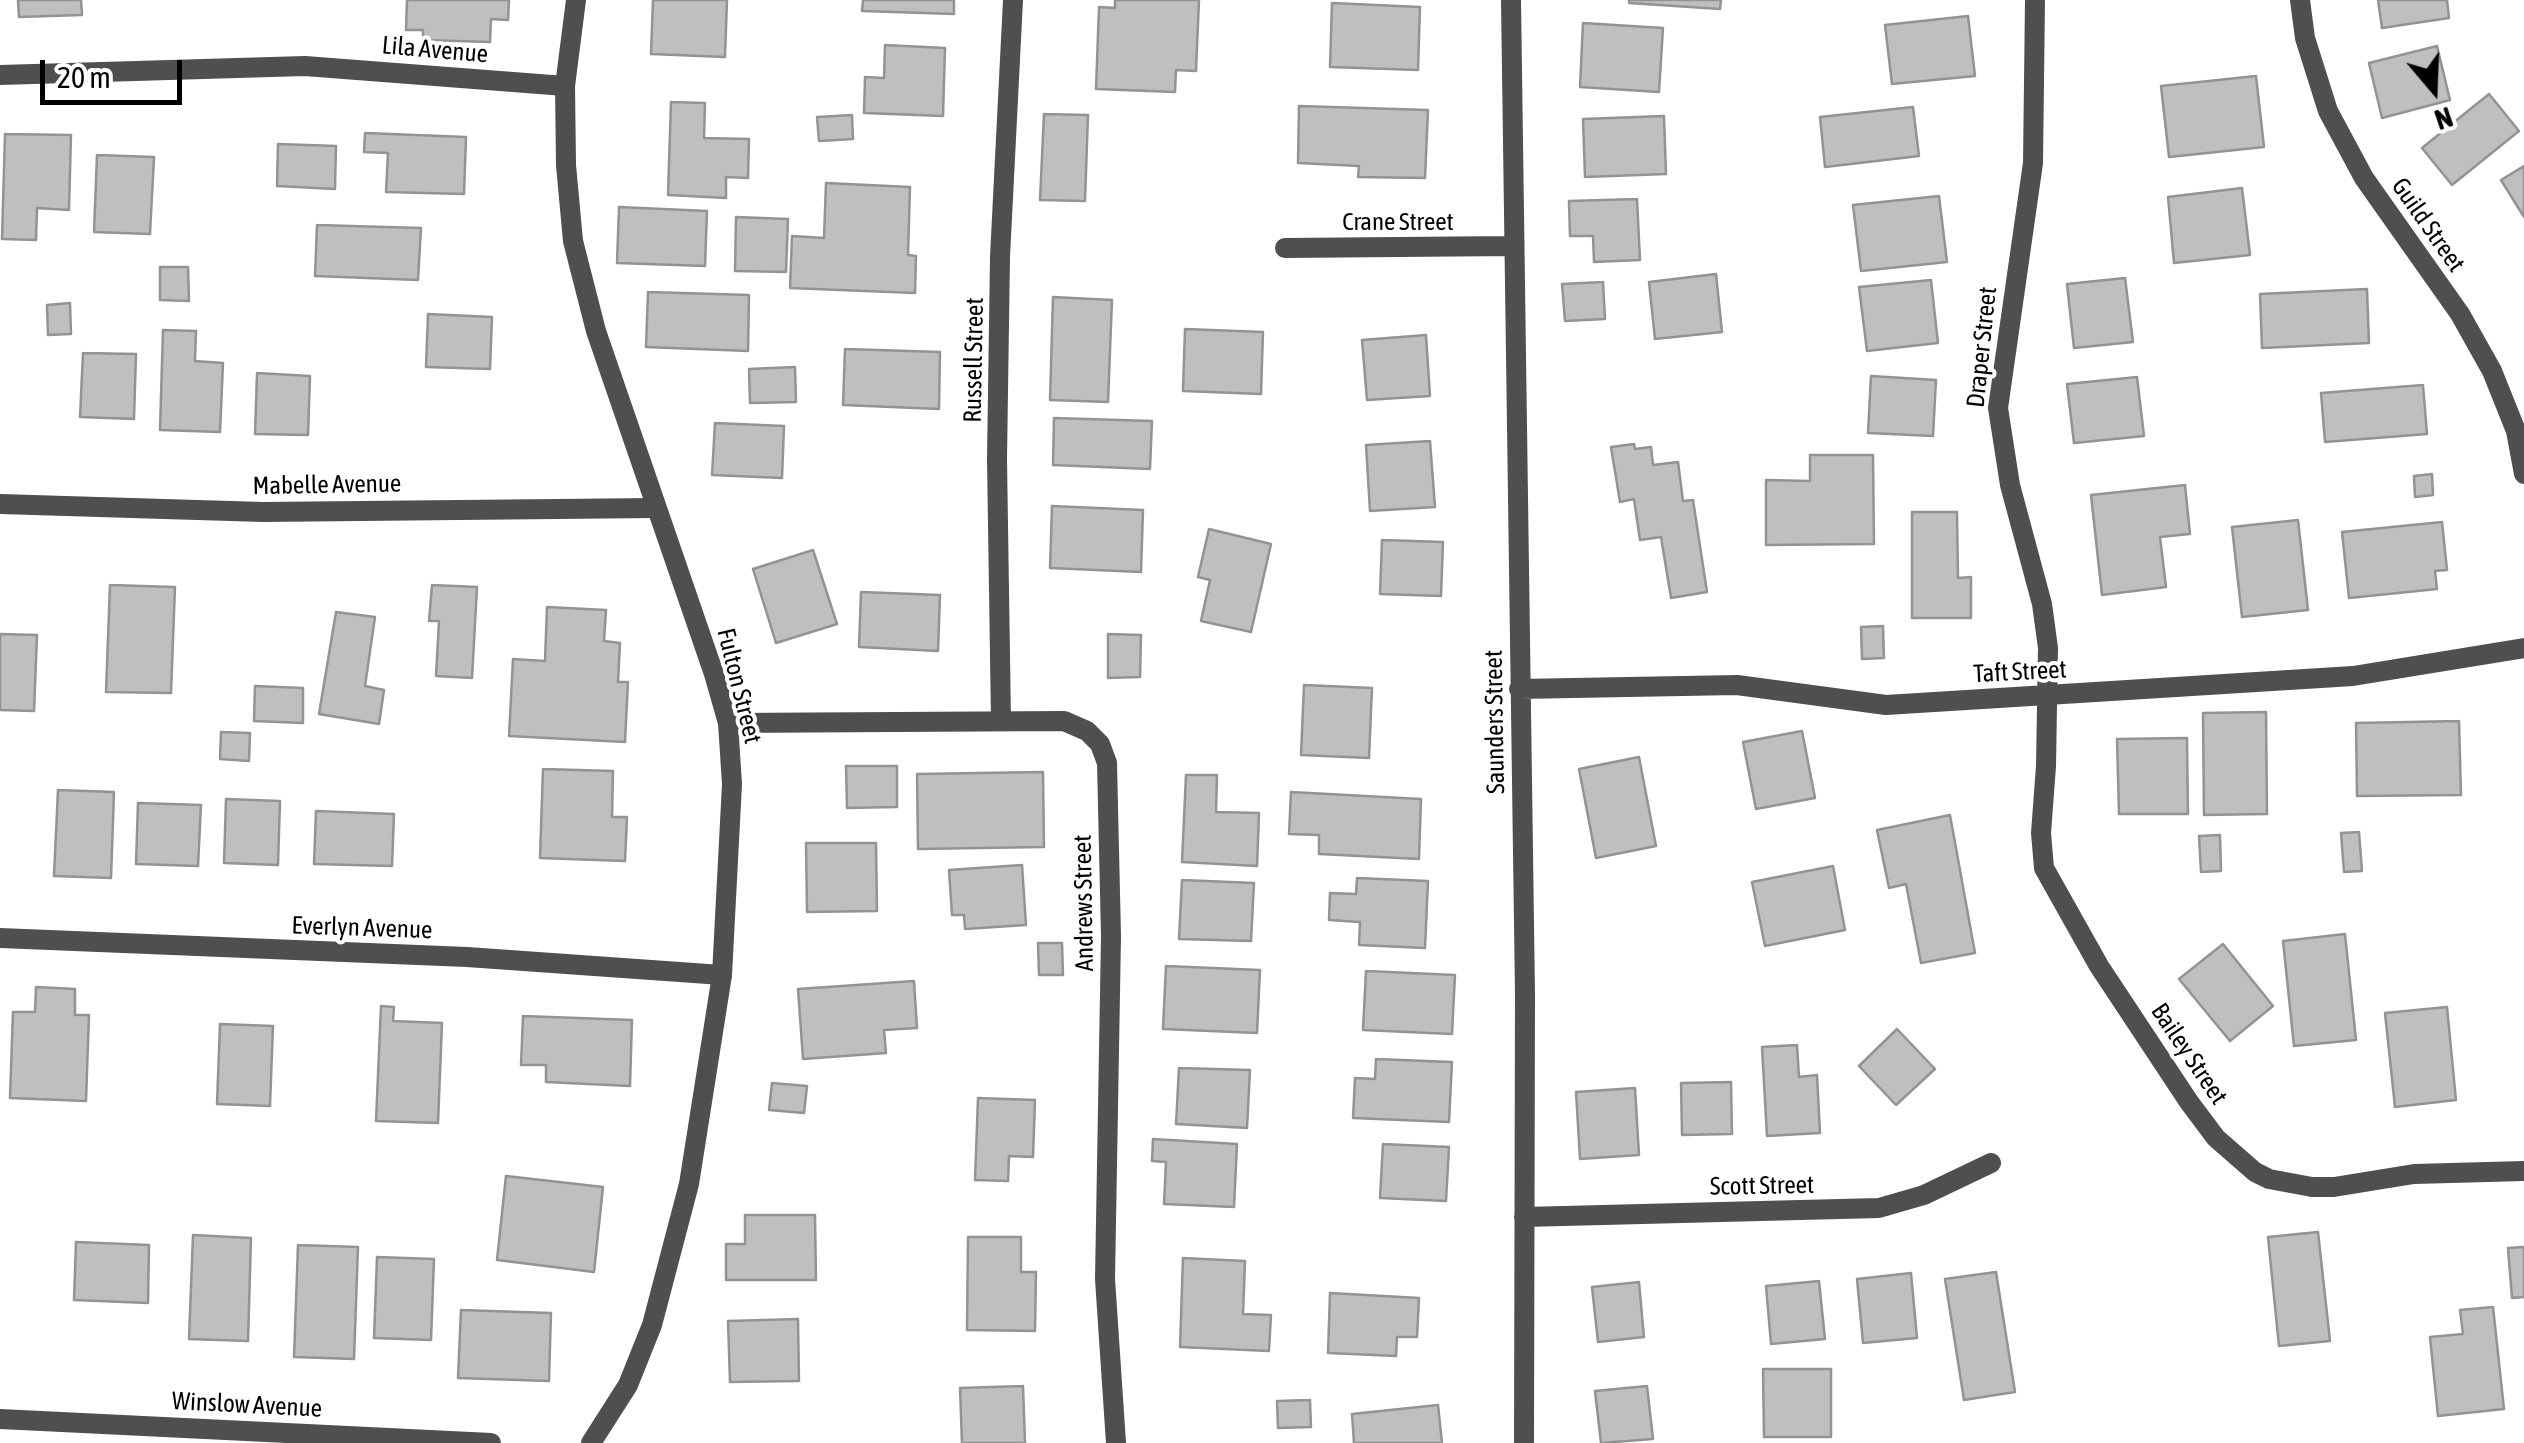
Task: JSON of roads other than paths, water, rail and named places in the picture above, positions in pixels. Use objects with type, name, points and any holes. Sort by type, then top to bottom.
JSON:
[{"type":"street","name":"Fulton Street","points":[[576,0],[565,86],[566,165],[580,271],[728,723],[732,784],[722,975],[698,1134],[652,1326],[628,1385],[591,1443]]},
{"type":"street","name":"Russell Street","points":[[1001,721],[997,459],[1000,257],[1013,0]]},
{"type":"street","name":"Saunders Street","points":[[1511,0],[1525,993],[1524,1443]]},
{"type":"street","name":"Draper Street","points":[[2035,0],[2033,163],[1998,408],[2010,485],[2042,604],[2048,648],[2048,695]]},
{"type":"street","name":"Guild Street","points":[[2300,0],[2305,38],[2328,111],[2364,178],[2450,300],[2492,370],[2516,431],[2524,474]]},
{"type":"street","name":"Lila Avenue","points":[[0,74],[346,67],[565,86]]},
{"type":"street","name":"Crane Street","points":[[1285,248],[1512,246]]},
{"type":"street","name":"Mabelle Avenue","points":[[0,504],[263,512],[655,508]]},
{"type":"street","name":"Taft Street","points":[[1519,689],[1737,684],[1886,705],[2353,676],[2524,648]]},
{"type":"street","name":"Bailey Street","points":[[2048,695],[2040,833],[2044,868],[2098,966],[2189,1102],[2231,1153],[2269,1180],[2312,1187],[2414,1174],[2524,1170]]},
{"type":"street","name":"Andrews Street","points":[[728,723],[1060,721],[1079,725],[1098,740],[1106,763],[1111,936],[1105,1279],[1116,1443]]},
{"type":"street","name":"Everlyn Avenue","points":[[0,938],[448,956],[722,975]]},
{"type":"street","name":"Scott Street","points":[[1524,1218],[1879,1208],[1924,1195],[1991,1163]]},
{"type":"street","name":"Winslow Avenue","points":[[0,1418],[491,1443]]}]
